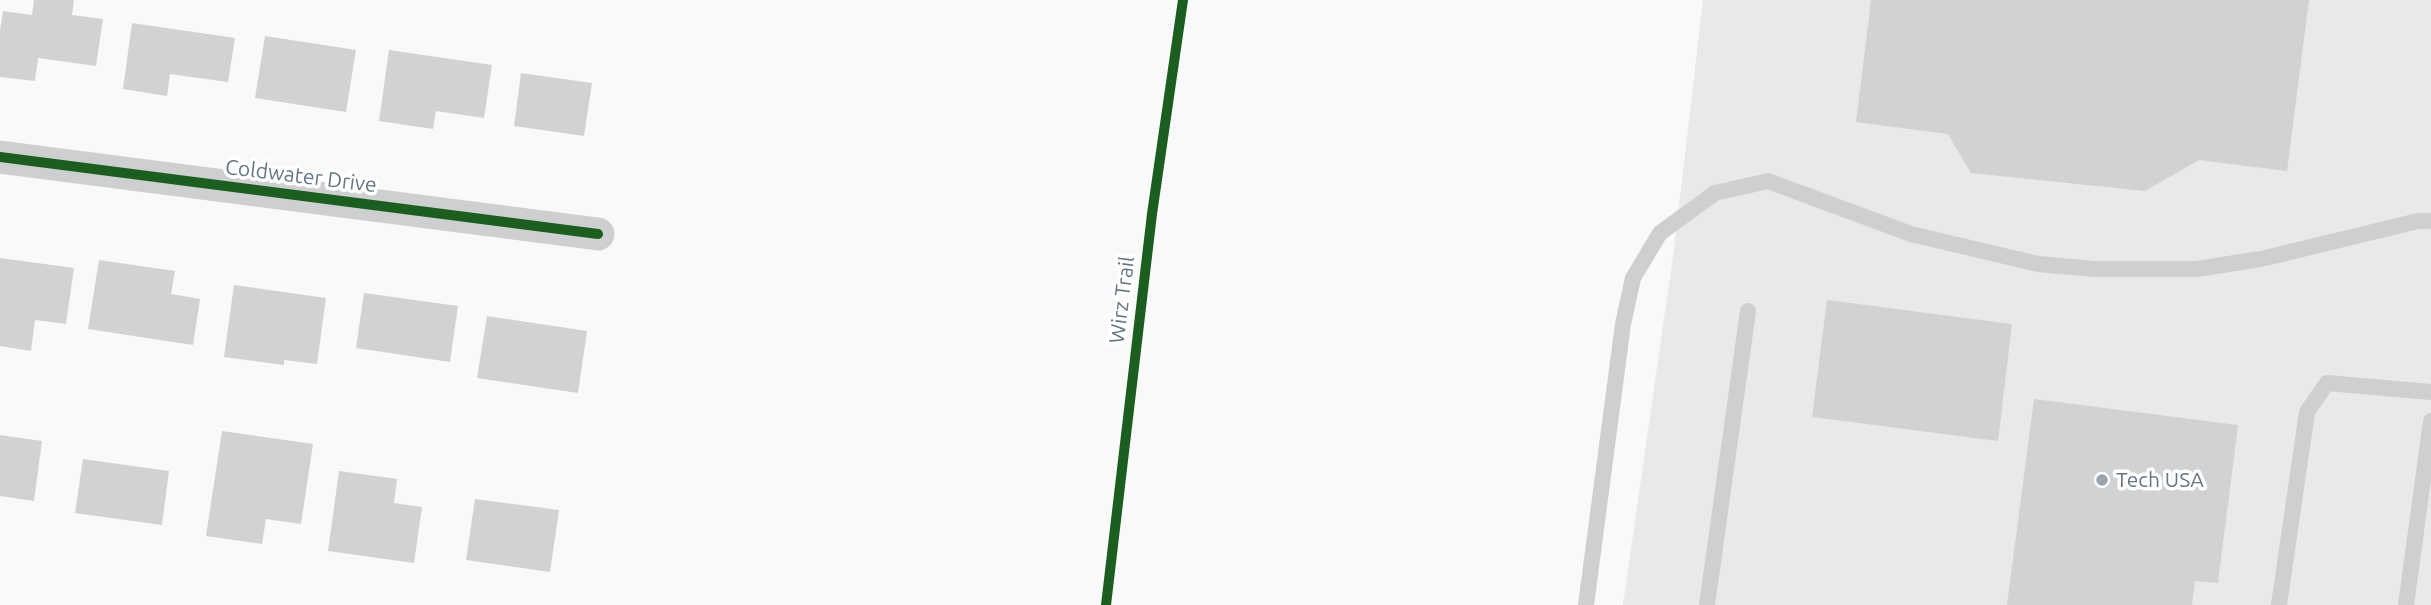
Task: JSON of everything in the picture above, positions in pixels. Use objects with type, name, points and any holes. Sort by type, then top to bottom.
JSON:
[{"type":"street","name":"Coldwater Drive","points":[[0,157],[598,234]]},
{"type":"lane","points":[[1586,605],[1623,324],[1633,278],[1660,233],[1715,192],[1768,181],[1912,234],[2038,264],[2095,269],[2197,269],[2260,259],[2431,221]]},
{"type":"lane","points":[[1707,605],[1748,311]]},
{"type":"lane","points":[[2279,605],[2308,411],[2327,383],[2431,392]]},
{"type":"lane","points":[[2406,605],[2431,421]]},
{"type":"shaded area","points":[[1703,0],[2431,0],[2431,605],[1623,605],[1674,249]]},
{"type":"building","points":[[34,0],[74,0],[72,15],[103,19],[96,66],[38,58],[35,81],[0,77],[3,11],[32,15]]},
{"type":"building","points":[[1871,0],[2309,0],[2287,171],[2199,160],[2145,191],[1971,173],[1948,134],[1856,122]]},
{"type":"building","points":[[132,23],[235,38],[228,82],[170,74],[167,96],[123,89]]},
{"type":"building","points":[[265,36],[356,50],[346,112],[255,98]]},
{"type":"building","points":[[389,50],[492,65],[484,118],[436,111],[433,129],[379,121]]},
{"type":"building","points":[[521,73],[592,83],[584,136],[514,126]]},
{"type":"building","points":[[0,258],[74,268],[66,324],[35,320],[31,351],[0,346]]},
{"type":"building","points":[[99,260],[175,271],[171,294],[200,299],[193,345],[88,329]]},
{"type":"building","points":[[234,285],[326,298],[317,364],[284,360],[284,365],[224,357]]},
{"type":"building","points":[[364,293],[458,306],[450,362],[356,348]]},
{"type":"building","points":[[1827,300],[2012,324],[1998,441],[1812,417]]},
{"type":"building","points":[[487,316],[587,331],[578,393],[477,378]]},
{"type":"building","points":[[2034,399],[2238,425],[2218,583],[2195,581],[2192,605],[2007,605]]},
{"type":"building","points":[[222,431],[313,444],[301,524],[266,519],[262,544],[206,536]]},
{"type":"building","points":[[0,435],[42,441],[34,501],[0,496]]},
{"type":"building","points":[[83,459],[169,471],[162,525],[75,513]]},
{"type":"building","points":[[339,471],[397,479],[394,503],[422,507],[414,563],[328,551]]},
{"type":"building","points":[[475,499],[559,510],[550,572],[466,560]]},
{"type":"cycle path","name":"Wirz Trail","points":[[1106,605],[1152,214],[1183,0]]},
{"type":"cycle path","points":[[0,157],[598,234]]},
{"type":"place","name":"Tech USA","points":[[2102,480]]}]
